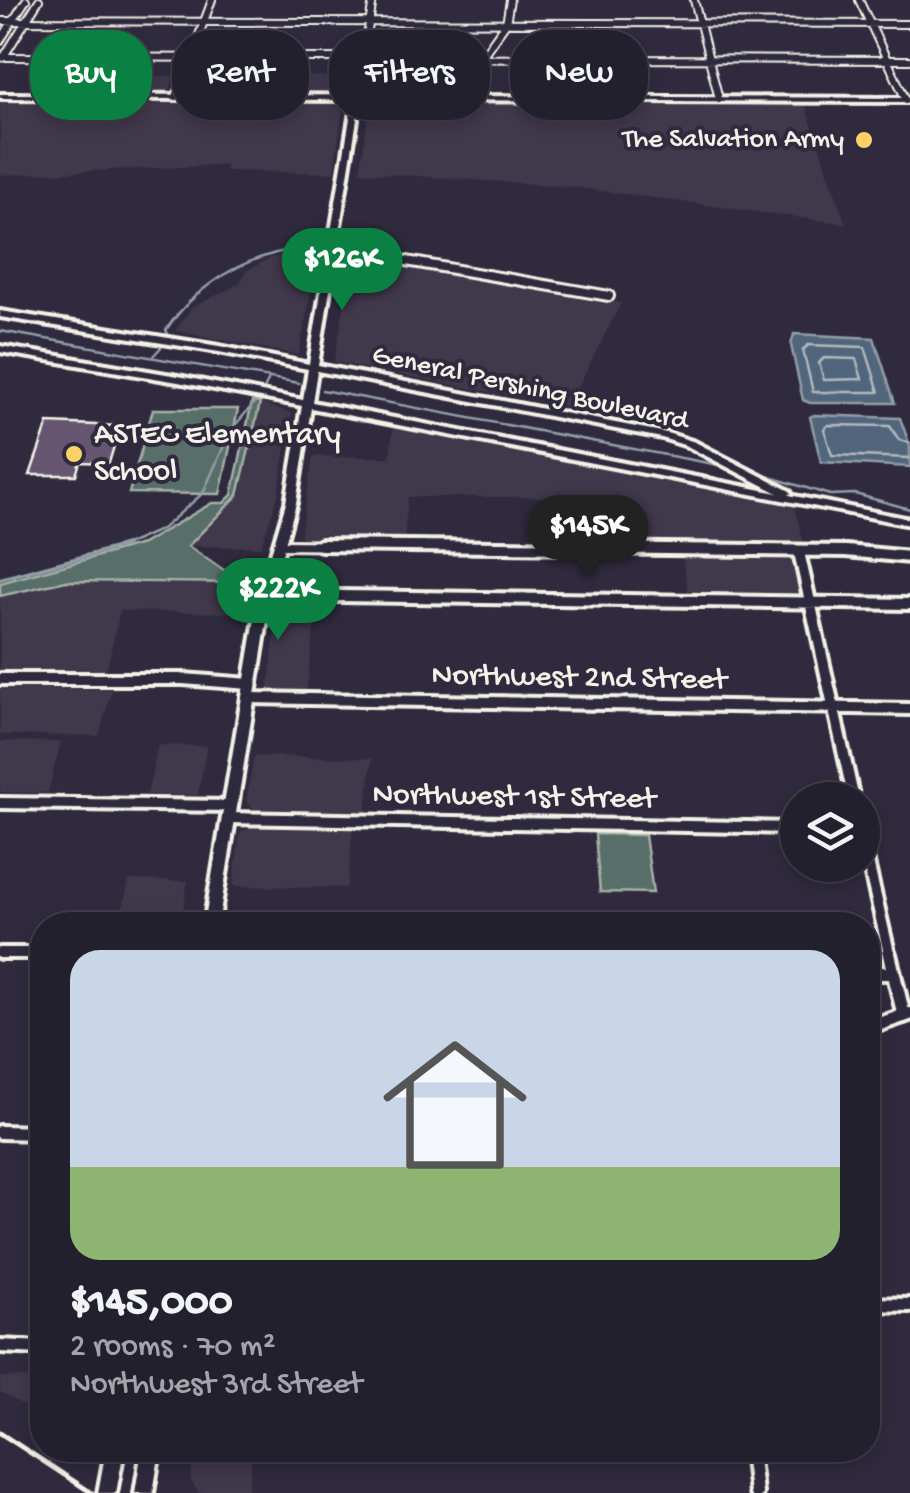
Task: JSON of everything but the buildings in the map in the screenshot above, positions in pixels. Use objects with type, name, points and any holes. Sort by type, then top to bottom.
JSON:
[{"type":"main road","points":[[0,96],[172,96]]},
{"type":"main road","points":[[490,98],[908,100]]},
{"type":"main road","points":[[214,912],[264,595],[291,503],[353,120]]},
{"type":"main road","name":"General Pershing Boulevard","points":[[0,314],[313,367],[664,434],[802,500]]},
{"type":"main road","name":"General Pershing Boulevard","points":[[0,349],[307,404],[910,522]]},
{"type":"main road","points":[[726,488],[739,485],[744,474]]},
{"type":"main road","points":[[107,1493],[112,1462]]},
{"type":"main road","points":[[144,1493],[149,1462]]},
{"type":"street","points":[[0,41],[26,0]]},
{"type":"street","points":[[1,59],[39,0]]},
{"type":"street","points":[[201,30],[212,0]]},
{"type":"street","points":[[369,30],[373,0]]},
{"type":"street","points":[[490,45],[506,23],[510,0]]},
{"type":"street","points":[[694,0],[718,99]]},
{"type":"street","points":[[859,0],[908,100]]},
{"type":"street","points":[[0,21],[910,24]]},
{"type":"street","points":[[1,59],[172,58]]},
{"type":"street","points":[[490,58],[910,60]]},
{"type":"street","points":[[333,252],[366,254],[609,296]]},
{"type":"street","points":[[278,545],[910,557]]},
{"type":"street","points":[[799,552],[850,782]]},
{"type":"street","points":[[247,577],[268,578]]},
{"type":"street","points":[[264,595],[910,604]]},
{"type":"street","name":"Northwest 2nd Street","points":[[0,678],[183,679],[249,691],[910,709]]},
{"type":"street","name":"Northwest 1st Street","points":[[0,803],[780,827]]},
{"type":"street","points":[[873,882],[880,912]]},
{"type":"street","points":[[880,914],[907,1015],[880,1024]]},
{"type":"street","points":[[0,952],[30,953]]},
{"type":"street","points":[[880,973],[894,973]]},
{"type":"street","points":[[0,1132],[30,1133]]},
{"type":"street","points":[[880,1304],[910,1304]]},
{"type":"street","points":[[0,1346],[30,1347]]},
{"type":"street","points":[[752,1462],[756,1493]]},
{"type":"shaded area","points":[[152,76],[172,76],[169,93],[152,93]]},
{"type":"shaded area","points":[[309,76],[329,77],[329,92],[309,92]]},
{"type":"shaded area","points":[[0,99],[30,99],[30,120],[152,120],[152,100],[172,100],[172,120],[309,120],[309,101],[329,101],[329,120],[341,120],[334,173],[225,171],[226,165],[0,175]]},
{"type":"shaded area","points":[[490,103],[510,103],[510,120],[648,120],[648,103],[805,104],[846,224],[572,187],[360,172],[367,120],[490,120]]},
{"type":"shaded area","points":[[309,251],[317,261],[299,355],[175,331],[191,308],[240,283],[246,271],[270,258]]},
{"type":"shaded area","points":[[352,256],[621,303],[568,407],[334,362],[347,291],[344,259]]},
{"type":"shaded area","points":[[260,403],[292,413],[278,495],[261,547],[187,546],[238,495]]},
{"type":"shaded area","points":[[393,428],[794,506],[805,547],[615,544],[610,499],[527,497],[408,497],[404,542],[306,541],[300,536],[313,456],[390,457]]},
{"type":"shaded area","points":[[682,554],[790,556],[800,596],[688,595]]},
{"type":"shaded area","points":[[66,581],[243,583],[238,613],[120,611],[106,672],[0,670],[0,596]]},
{"type":"shaded area","points":[[318,601],[306,693],[268,692],[278,605]]},
{"type":"shaded area","points":[[0,688],[112,689],[99,736],[0,735]]},
{"type":"shaded area","points":[[0,741],[61,742],[48,793],[0,792]]},
{"type":"shaded area","points":[[158,745],[207,746],[198,795],[147,795]]},
{"type":"shaded area","points":[[254,756],[372,758],[366,812],[255,810],[246,801]]},
{"type":"shaded area","points":[[259,825],[353,828],[347,888],[233,886],[240,832]]},
{"type":"shaded area","points":[[129,880],[188,881],[183,912],[122,912]]},
{"type":"shaded area","points":[[0,1377],[30,1378],[30,1409],[0,1392]]},
{"type":"shaded area","points":[[193,1462],[252,1462],[248,1493],[199,1493],[190,1480]]},
{"type":"green space","points":[[252,402],[260,403],[238,495],[188,546],[243,583],[66,581],[0,596],[0,583],[142,544],[212,503],[224,503],[232,495]]},
{"type":"green space","points":[[153,409],[238,409],[220,494],[129,493]]},
{"type":"green space","points":[[595,834],[645,835],[653,893],[600,892]]},
{"type":"water","points":[[794,334],[874,338],[895,403],[803,400],[791,345]]},
{"type":"water","points":[[810,417],[900,418],[910,446],[910,467],[821,462]]},
{"type":"waterway","points":[[169,336],[166,330],[180,312],[211,283],[248,262],[312,247]]},
{"type":"waterway","points":[[0,331],[299,383]]},
{"type":"waterway","points":[[154,355],[164,344]]},
{"type":"waterway","points":[[264,389],[269,379]]},
{"type":"waterway","points":[[322,390],[729,467]]},
{"type":"waterway","points":[[125,545],[162,529],[203,493],[231,430],[256,401]]},
{"type":"waterway","points":[[753,472],[830,495],[855,494],[910,509]]},
{"type":"waterway","points":[[0,579],[125,545]]},
{"type":"waterway","points":[[119,548],[125,545]]},
{"type":"railway","points":[[0,1433],[30,1453]]},
{"type":"railway","points":[[44,1462],[92,1493]]},
{"type":"place","name":"The Salvation Army","points":[[864,140]]},
{"type":"place","name":"ASTEC Elementary School","points":[[74,454]]}]
